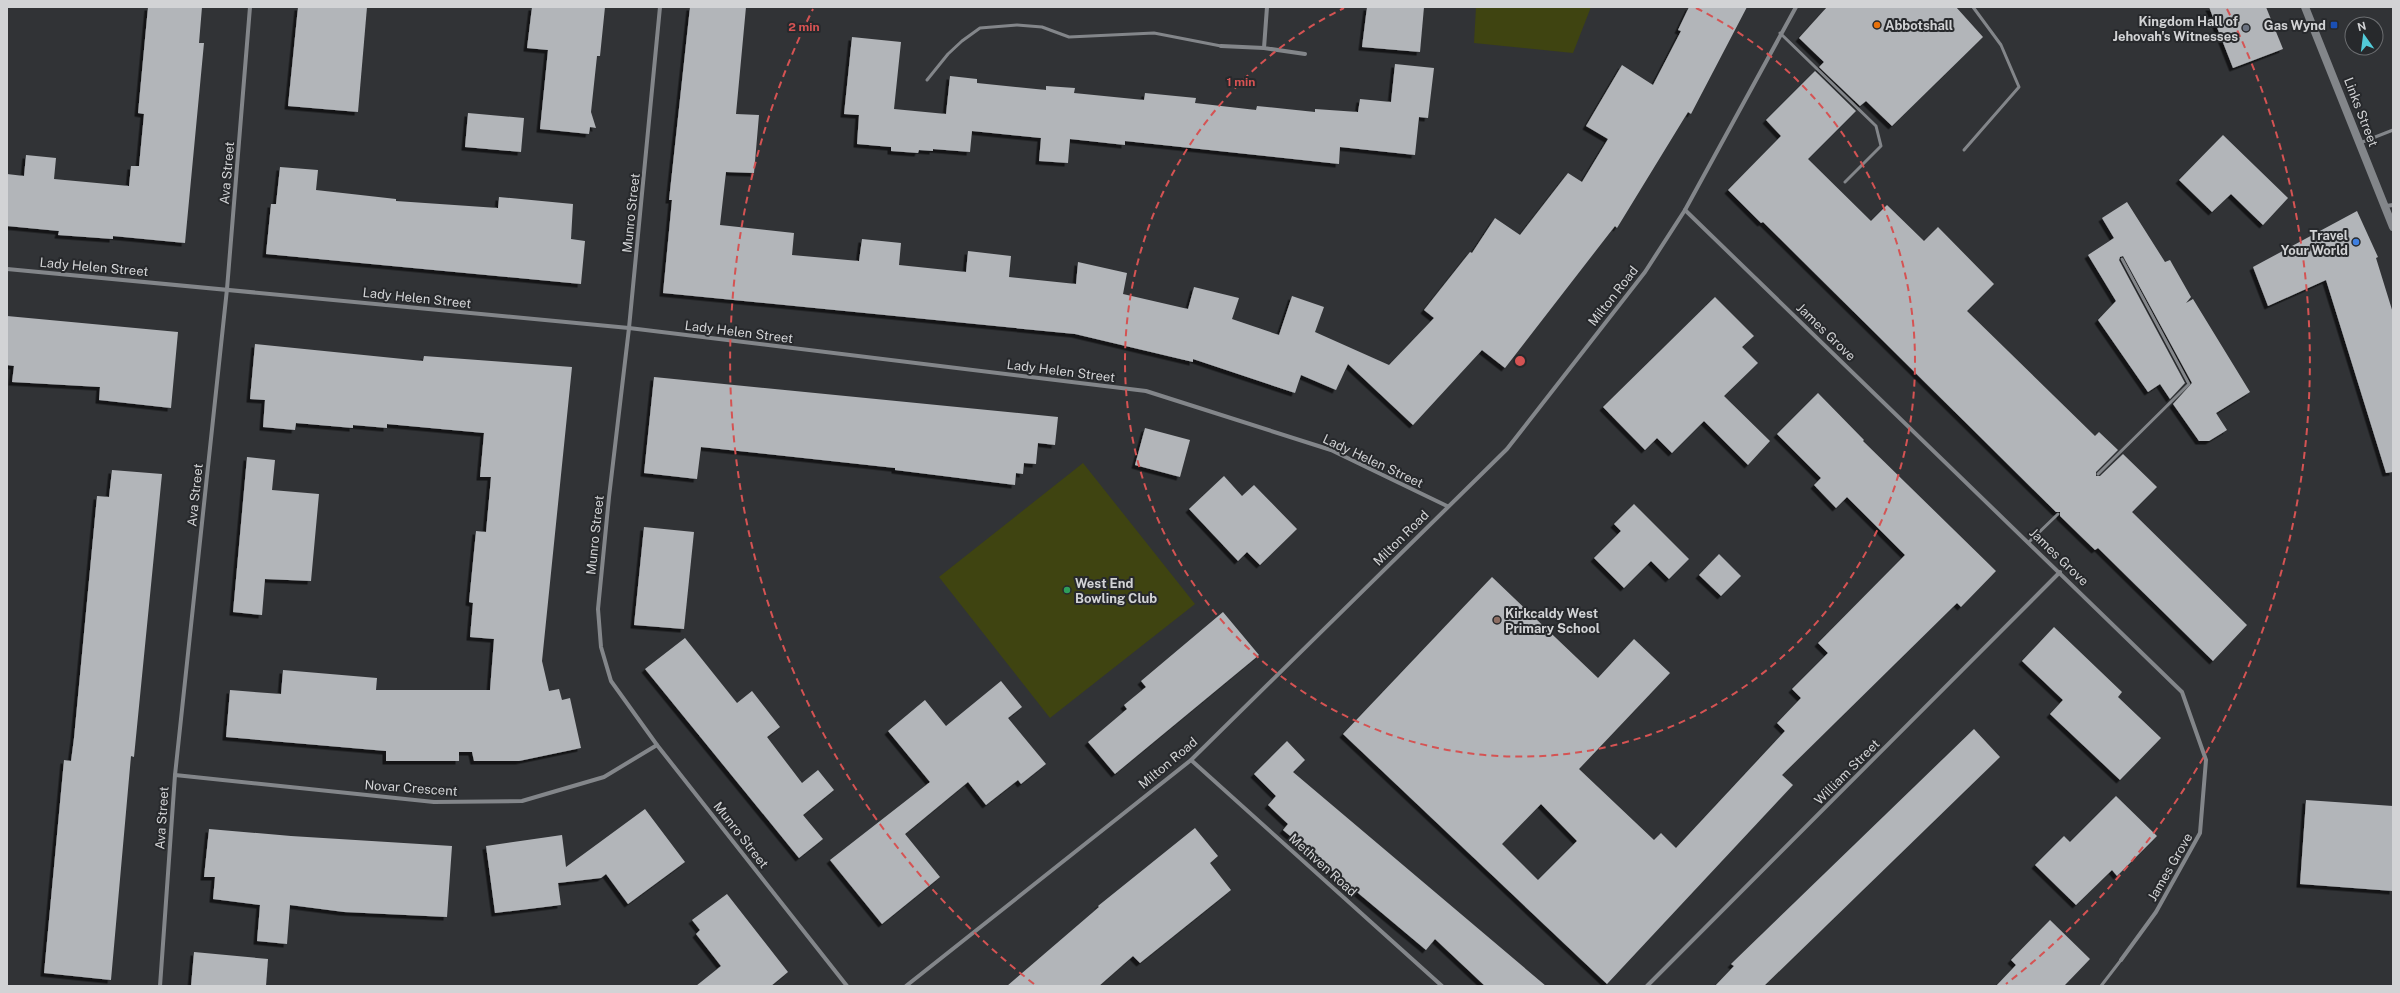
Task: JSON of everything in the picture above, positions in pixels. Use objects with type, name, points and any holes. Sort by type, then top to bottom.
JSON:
[{"type":"street","name":"Ava Street","points":[[160,986],[175,775],[227,289],[250,7]]},
{"type":"street","name":"Munro Street","points":[[660,7],[629,328],[609,497],[598,609],[601,647],[611,681],[657,744],[847,986]]},
{"type":"street","points":[[1264,48],[1268,7]]},
{"type":"street","name":"Milton Road","points":[[906,986],[1191,760],[1447,506],[1507,449],[1645,272],[1685,210],[1796,7]]},
{"type":"street","name":"Links Street","points":[[2305,7],[2360,143],[2389,205],[2393,227]]},
{"type":"street","points":[[1221,46],[1264,48],[1305,54]]},
{"type":"street","name":"James Grove","points":[[1685,210],[2060,572],[2182,692],[2206,760],[2200,833],[2156,912],[2121,960]]},
{"type":"street","name":"Lady Helen Street","points":[[7,269],[629,328],[1146,391],[1331,450],[1447,506]]},
{"type":"street","name":"William Street","points":[[1647,986],[2060,572]]},
{"type":"street","name":"Novar Crescent","points":[[175,775],[434,802],[522,801],[604,777],[657,744]]},
{"type":"street","name":"Methven Road","points":[[1191,760],[1442,986]]},
{"type":"lane","points":[[1964,150],[2019,87],[2001,45],[1973,7]]},
{"type":"lane","points":[[927,80],[948,54],[962,40],[980,28],[1017,25],[1042,27],[1069,38],[1154,34],[1221,46]]},
{"type":"lane","points":[[1780,34],[1876,126],[1881,146],[1845,182]]},
{"type":"lane","points":[[2360,143],[2393,130]]},
{"type":"lane","points":[[2098,474],[2189,384],[2122,258]]},
{"type":"lane","points":[[2029,542],[2058,514]]},
{"type":"lane","name":"James Grove","points":[[2101,986],[2121,960]]},
{"type":"green space","points":[[1476,7],[1591,7],[1573,53],[1474,43]]},
{"type":"green space","name":"West End Bowling Club","points":[[1083,463],[1195,604],[1050,718],[939,577]]},
{"type":"building","points":[[148,7],[202,7],[199,43],[204,43],[185,243],[113,236],[113,239],[58,235],[59,231],[7,226],[7,174],[24,176],[26,155],[56,158],[54,179],[129,186],[131,166],[139,166],[144,114],[138,113]]},
{"type":"building","points":[[298,7],[367,7],[358,112],[288,106]]},
{"type":"building","points":[[532,7],[605,7],[600,56],[597,56],[591,112],[596,128],[590,127],[589,134],[540,129],[548,50],[527,48]]},
{"type":"building","points":[[690,7],[746,7],[736,114],[759,115],[754,173],[726,172],[720,225],[794,233],[792,255],[859,261],[862,239],[901,243],[899,265],[966,272],[968,251],[1011,256],[1009,277],[1076,284],[1078,262],[1127,273],[1123,294],[1188,309],[1194,287],[1239,298],[1232,319],[1279,335],[1292,296],[1324,307],[1315,332],[1389,365],[1434,318],[1424,310],[1470,252],[1472,253],[1495,218],[1520,235],[1568,173],[1582,182],[1608,139],[1586,126],[1622,65],[1653,85],[1681,31],[1678,30],[1689,7],[1747,7],[1691,114],[1688,112],[1617,228],[1615,226],[1505,368],[1482,350],[1413,425],[1348,364],[1336,390],[1301,375],[1295,393],[1193,359],[1193,362],[1075,334],[663,293],[672,200],[669,200]]},
{"type":"building","points":[[1367,7],[1424,7],[1420,52],[1362,47]]},
{"type":"building","points":[[1827,7],[1956,7],[1983,37],[1892,126],[1866,101],[1860,106],[1819,67],[1824,62],[1799,38]]},
{"type":"building","name":"Kingdom Hall of Jehovah's Witnesses","points":[[2209,7],[2266,7],[2283,49],[2233,68]]},
{"type":"building","points":[[852,37],[901,42],[894,109],[946,114],[950,76],[977,79],[977,83],[1046,90],[1046,86],[1075,88],[1074,93],[1144,100],[1145,93],[1196,98],[1195,103],[1256,110],[1257,106],[1315,112],[1315,109],[1358,112],[1360,99],[1391,102],[1395,64],[1434,68],[1428,118],[1419,117],[1415,155],[1340,147],[1339,164],[1125,141],[1125,145],[1070,139],[1068,163],[1039,161],[1041,138],[972,131],[970,152],[933,149],[933,151],[919,150],[918,153],[891,151],[891,147],[857,144],[859,115],[844,114]]},
{"type":"building","points":[[1815,71],[1856,111],[1808,159],[1871,221],[1887,205],[1924,241],[1938,227],[1994,284],[1967,311],[2095,436],[2099,432],[2118,450],[2096,472],[2096,476],[2100,476],[2123,454],[2157,487],[2132,512],[2247,625],[2213,661],[2098,548],[2095,550],[2060,516],[2060,512],[2056,512],[1763,222],[1761,223],[1728,190],[1781,136],[1766,120]]},
{"type":"building","points":[[468,113],[524,118],[521,152],[465,147]]},
{"type":"building","points":[[2223,135],[2288,198],[2263,225],[2231,194],[2212,212],[2179,180]]},
{"type":"building","points":[[280,167],[318,170],[316,190],[396,199],[396,201],[498,208],[499,197],[573,204],[571,239],[585,241],[581,284],[266,254],[271,204],[276,204]]},
{"type":"building","points":[[2127,202],[2165,262],[2170,260],[2191,297],[2186,303],[2193,299],[2250,392],[2216,413],[2227,430],[2209,441],[2199,441],[2173,404],[2192,383],[2123,256],[2120,257],[2119,260],[2185,383],[2170,399],[2160,384],[2148,392],[2098,320],[2116,301],[2088,255],[2114,238],[2102,218]]},
{"type":"building","points":[[2357,211],[2378,257],[2376,258],[2393,313],[2393,472],[2386,473],[2326,280],[2268,306],[2253,267]]},
{"type":"building","points":[[1715,297],[1754,336],[1742,347],[1758,363],[1724,396],[1770,441],[1748,465],[1704,421],[1672,453],[1657,438],[1645,450],[1603,407]]},
{"type":"building","points":[[7,316],[178,332],[171,408],[99,400],[100,387],[12,382],[14,366],[7,365]]},
{"type":"building","points":[[255,344],[423,361],[424,356],[572,367],[542,661],[549,691],[559,689],[562,700],[570,698],[581,748],[519,761],[474,761],[472,752],[459,752],[459,761],[386,761],[386,751],[226,737],[230,690],[281,694],[283,670],[377,678],[376,690],[490,690],[494,639],[470,637],[473,603],[469,602],[476,531],[486,532],[491,477],[480,477],[484,433],[387,424],[387,428],[353,425],[353,428],[296,423],[295,430],[263,427],[265,400],[250,399]]},
{"type":"building","points":[[654,377],[1058,417],[1055,445],[1038,443],[1036,464],[1024,463],[1023,474],[1016,473],[1015,485],[895,470],[895,468],[701,447],[697,479],[644,473]]},
{"type":"building","points":[[1818,393],[1864,440],[1863,441],[1996,571],[1961,607],[1957,603],[1782,775],[1793,785],[1607,984],[1343,734],[1492,577],[1598,678],[1634,639],[1670,673],[1579,769],[1654,840],[1661,833],[1676,848],[1785,731],[1777,723],[1801,698],[1792,689],[1828,653],[1818,643],[1905,555],[1847,497],[1836,508],[1814,485],[1821,478],[1777,434]],"holes":[[[1541,804],[1577,841],[1538,880],[1502,844]]]},
{"type":"building","points":[[1145,428],[1190,440],[1180,477],[1135,465]]},
{"type":"building","points":[[247,457],[275,460],[272,490],[319,494],[311,581],[265,579],[262,615],[233,612]]},
{"type":"building","points":[[112,470],[162,474],[134,757],[131,756],[111,980],[44,973],[64,760],[71,761],[74,738],[97,496],[109,497]]},
{"type":"building","points":[[1224,476],[1242,496],[1254,485],[1297,529],[1260,565],[1247,552],[1238,561],[1189,509]]},
{"type":"building","points":[[1634,504],[1689,559],[1669,579],[1651,561],[1624,588],[1594,558],[1621,531],[1614,524]]},
{"type":"building","points":[[644,527],[694,532],[684,629],[634,625]]},
{"type":"building","points":[[1719,554],[1741,576],[1721,596],[1699,575]]},
{"type":"building","points":[[1223,612],[1259,655],[1115,774],[1088,742],[1127,709],[1124,705],[1146,687],[1141,681]]},
{"type":"building","points":[[2054,627],[2122,692],[2118,697],[2161,738],[2120,780],[2050,714],[2063,700],[2022,661]]},
{"type":"building","points":[[685,638],[737,703],[752,691],[780,727],[767,737],[802,783],[818,770],[834,790],[803,815],[823,839],[799,858],[645,669]]},
{"type":"building","points":[[1001,681],[1022,707],[1008,718],[1046,764],[1021,784],[1018,780],[986,805],[968,782],[905,834],[940,877],[882,924],[830,860],[930,782],[888,731],[925,700],[946,726]]},
{"type":"building","points":[[1974,729],[2000,757],[1764,986],[1715,986],[1734,966],[1731,964]]},
{"type":"building","points":[[1287,741],[1305,760],[1293,772],[1546,986],[1485,986],[1435,939],[1426,950],[1283,830],[1288,824],[1268,805],[1276,796],[1254,774]]},
{"type":"building","points":[[2116,796],[2157,836],[2117,876],[2112,870],[2076,905],[2035,865],[2064,836],[2070,842]]},
{"type":"building","points":[[2306,800],[2393,806],[2393,891],[2300,884]]},
{"type":"building","points":[[645,809],[685,862],[628,904],[606,874],[601,878],[558,883],[561,905],[495,913],[486,846],[562,835],[566,867]]},
{"type":"building","points":[[1195,828],[1218,856],[1210,863],[1231,890],[1140,963],[1133,956],[1099,986],[1007,986],[1099,907],[1098,906]]},
{"type":"building","points":[[209,829],[291,836],[452,846],[447,917],[344,912],[290,905],[287,944],[257,941],[260,905],[213,899],[215,877],[204,877]]},
{"type":"building","points":[[727,894],[788,972],[771,986],[696,986],[721,966],[696,934],[700,930],[692,920]]},
{"type":"building","points":[[2050,920],[2090,959],[2064,986],[1996,986],[2016,965],[2011,960]]},
{"type":"building","points":[[194,952],[268,959],[266,986],[191,986]]},
{"type":"place","name":"Abbotshall","points":[[1877,25]]},
{"type":"place","name":"Gas Wynd","points":[[2334,25]]},
{"type":"place","name":"Kingdom Hall of Jehovah's Witnesses","points":[[2246,28]]},
{"type":"place","name":"Travel Your World","points":[[2356,242]]},
{"type":"place","name":"West End Bowling Club","points":[[1067,590]]},
{"type":"place","name":"Kirkcaldy West Primary School","points":[[1497,620]]}]
